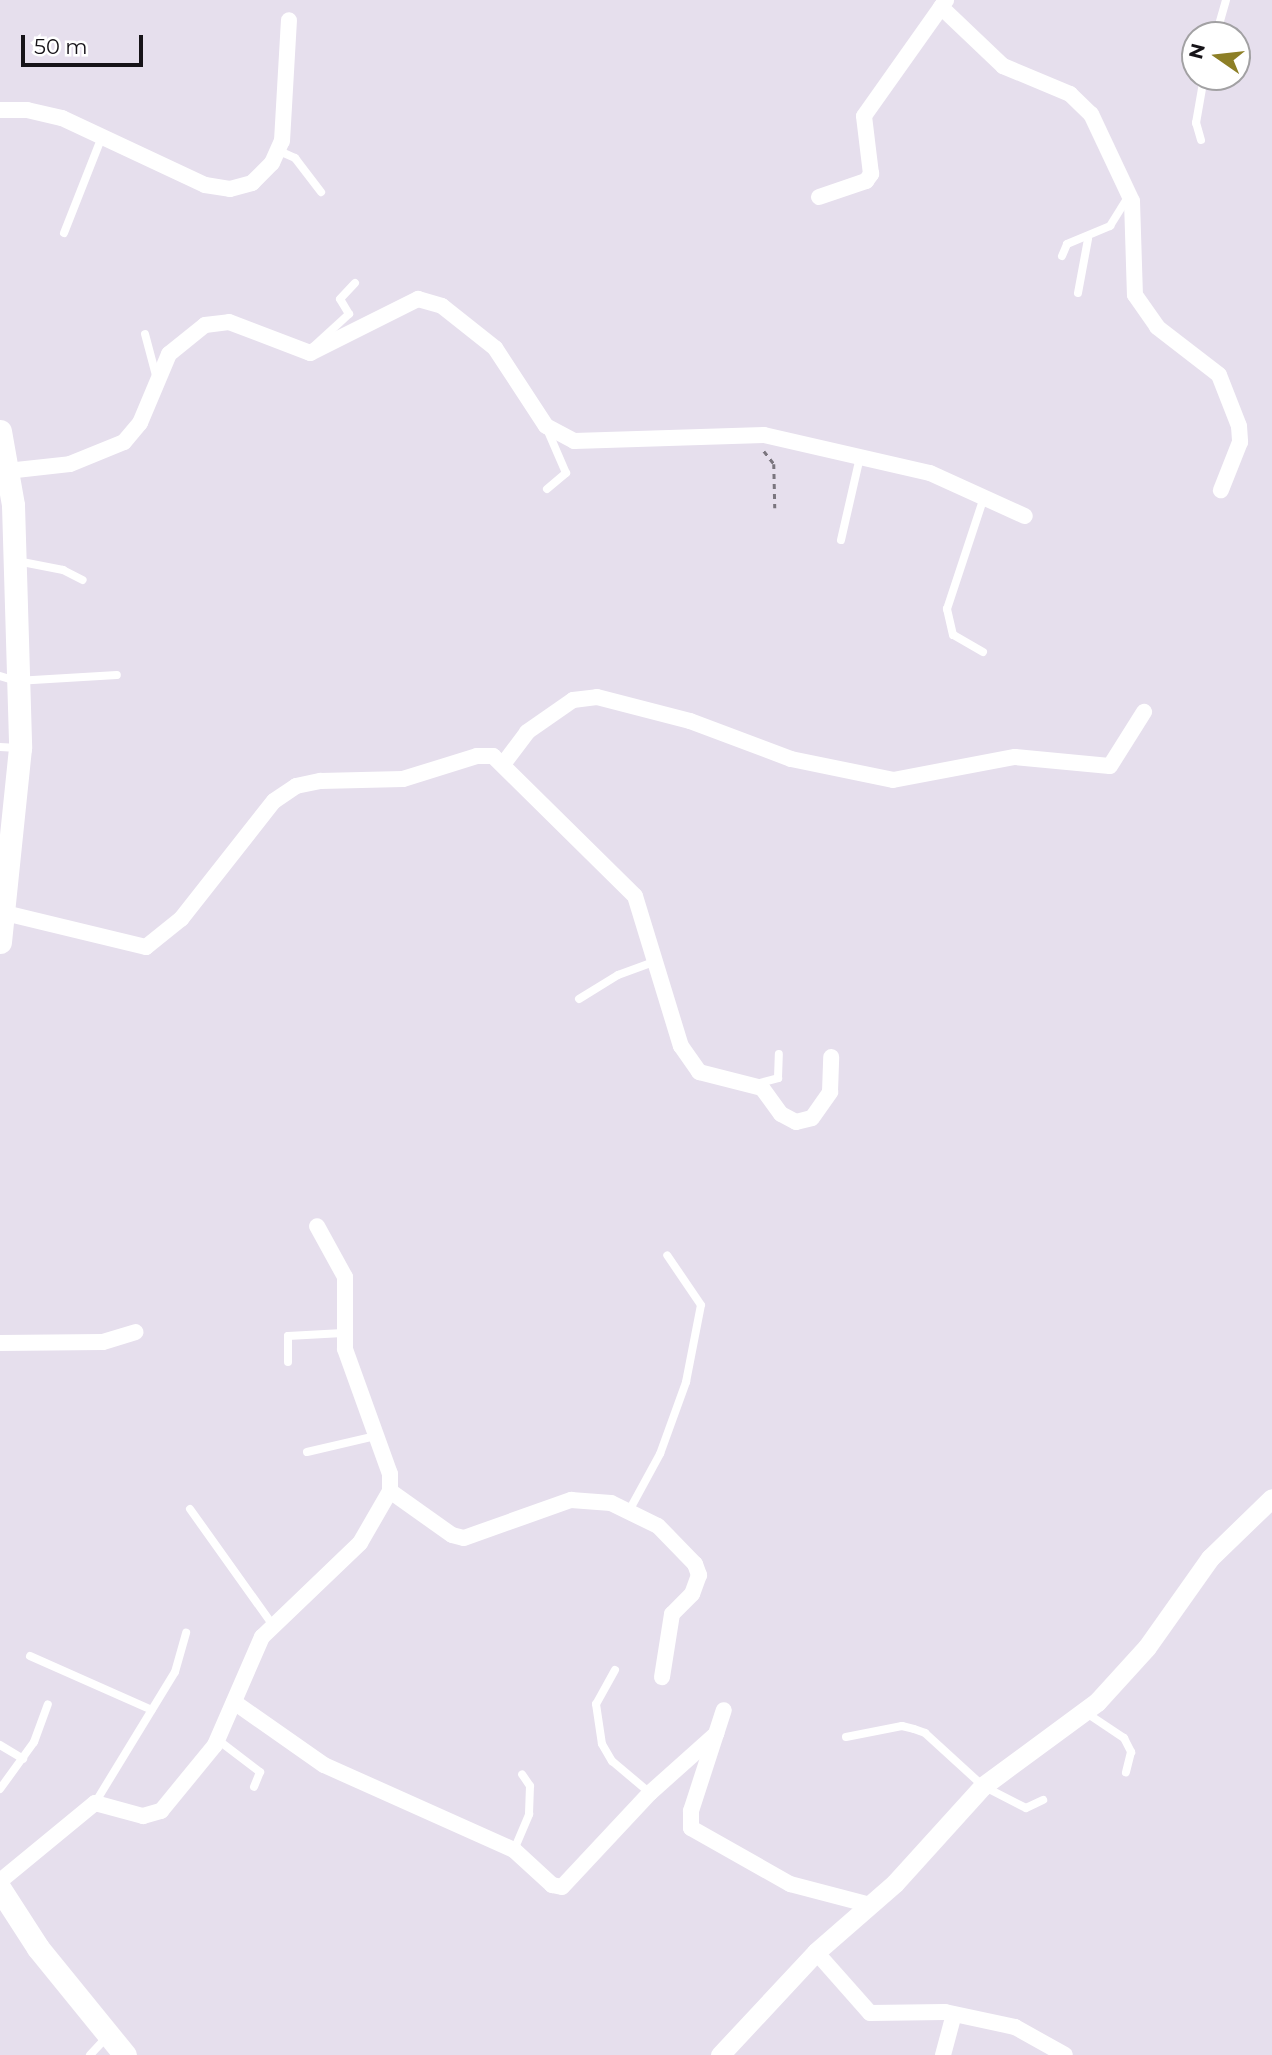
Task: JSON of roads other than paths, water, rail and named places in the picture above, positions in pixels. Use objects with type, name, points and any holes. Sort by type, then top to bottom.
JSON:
[{"type":"main road","points":[[0,431],[7,471],[7,534],[14,560],[8,678],[10,747],[5,843],[5,913],[0,942]]},
{"type":"main road","points":[[2,1893],[38,1948],[125,2055]]},
{"type":"street","points":[[819,197],[866,181],[871,174],[863,116],[944,4],[1003,66],[1083,102],[1130,194],[1135,295],[1157,327],[1219,374],[1239,426],[1240,442],[1222,490]]},
{"type":"street","points":[[0,110],[47,113],[205,185],[230,189],[252,183],[277,150],[286,116],[289,20]]},
{"type":"street","points":[[7,471],[70,464],[124,442],[140,424],[169,354],[216,320],[310,353],[321,351],[403,304],[431,301],[495,348],[546,426],[558,435],[593,444],[750,433],[930,473],[1025,516]]},
{"type":"street","points":[[504,763],[527,732],[573,700],[597,696],[690,721],[791,759],[893,779],[1015,757],[1110,766],[1144,712]]},
{"type":"street","points":[[5,913],[146,947],[180,919],[274,801],[296,786],[320,781],[403,779],[477,756],[492,756],[504,763],[625,882],[642,913],[688,1061],[714,1078],[749,1085],[769,1094],[788,1120],[806,1120],[830,1092],[831,1057]]},
{"type":"street","points":[[2,1893],[95,1803],[152,1816],[218,1740],[254,1651],[272,1625],[360,1542],[390,1492],[390,1474],[348,1363],[343,1333],[345,1277],[317,1226]]},
{"type":"street","points":[[0,1343],[103,1342],[136,1332]]},
{"type":"street","points":[[390,1492],[452,1535],[464,1538],[571,1500],[592,1500],[630,1509],[673,1538],[699,1574],[692,1594],[672,1614],[662,1677]]},
{"type":"street","points":[[720,2055],[816,1952],[870,1905],[984,1786],[1084,1712],[1147,1647],[1210,1558],[1272,1498]]},
{"type":"street","points":[[234,1702],[331,1769],[514,1850],[552,1885],[567,1885],[650,1793],[716,1734]]},
{"type":"street","points":[[724,1710],[691,1811],[691,1828],[790,1884],[870,1905]]},
{"type":"street","points":[[816,1952],[870,2012],[954,2014],[1028,2031],[1065,2055]]},
{"type":"street","points":[[943,2055],[954,2014]]},
{"type":"lane","points":[[1220,21],[1226,0]]},
{"type":"lane","points":[[1201,140],[1196,123],[1202,91]]},
{"type":"lane","points":[[64,233],[101,139]]},
{"type":"lane","points":[[277,150],[295,158],[321,192]]},
{"type":"lane","points":[[1062,256],[1068,244],[1087,239],[1110,226],[1130,194]]},
{"type":"lane","points":[[1078,293],[1087,239]]},
{"type":"lane","points":[[310,353],[349,314],[340,299],[355,283]]},
{"type":"lane","points":[[145,334],[157,379]]},
{"type":"lane","points":[[546,426],[566,473],[547,489]]},
{"type":"lane","points":[[841,540],[860,457]]},
{"type":"lane","points":[[983,652],[953,635],[947,610],[984,497]]},
{"type":"lane","points":[[14,560],[63,570],[83,580]]},
{"type":"lane","points":[[8,678],[117,676]]},
{"type":"lane","points":[[579,999],[618,975],[656,961]]},
{"type":"lane","points":[[749,1085],[778,1078],[779,1054]]},
{"type":"lane","points":[[630,1509],[660,1454],[686,1382],[701,1305],[667,1255]]},
{"type":"lane","points":[[288,1362],[288,1336],[343,1333]]},
{"type":"lane","points":[[307,1452],[376,1436]]},
{"type":"lane","points":[[190,1509],[272,1625]]},
{"type":"lane","points":[[95,1803],[176,1672],[186,1633]]},
{"type":"lane","points":[[30,1656],[152,1710]]},
{"type":"lane","points":[[615,1670],[596,1703],[603,1744],[612,1761],[650,1793]]},
{"type":"lane","points":[[0,1789],[23,1759],[48,1704]]},
{"type":"lane","points":[[1084,1712],[1124,1738],[1131,1752],[1126,1772]]},
{"type":"lane","points":[[846,1737],[902,1726],[914,1729],[925,1733],[984,1786],[1026,1808],[1043,1800]]},
{"type":"lane","points":[[218,1740],[260,1772],[254,1787]]},
{"type":"lane","points":[[0,1745],[23,1759]]},
{"type":"lane","points":[[514,1850],[529,1814],[530,1786],[522,1774]]},
{"type":"lane","points":[[90,2055],[109,2035]]}]
